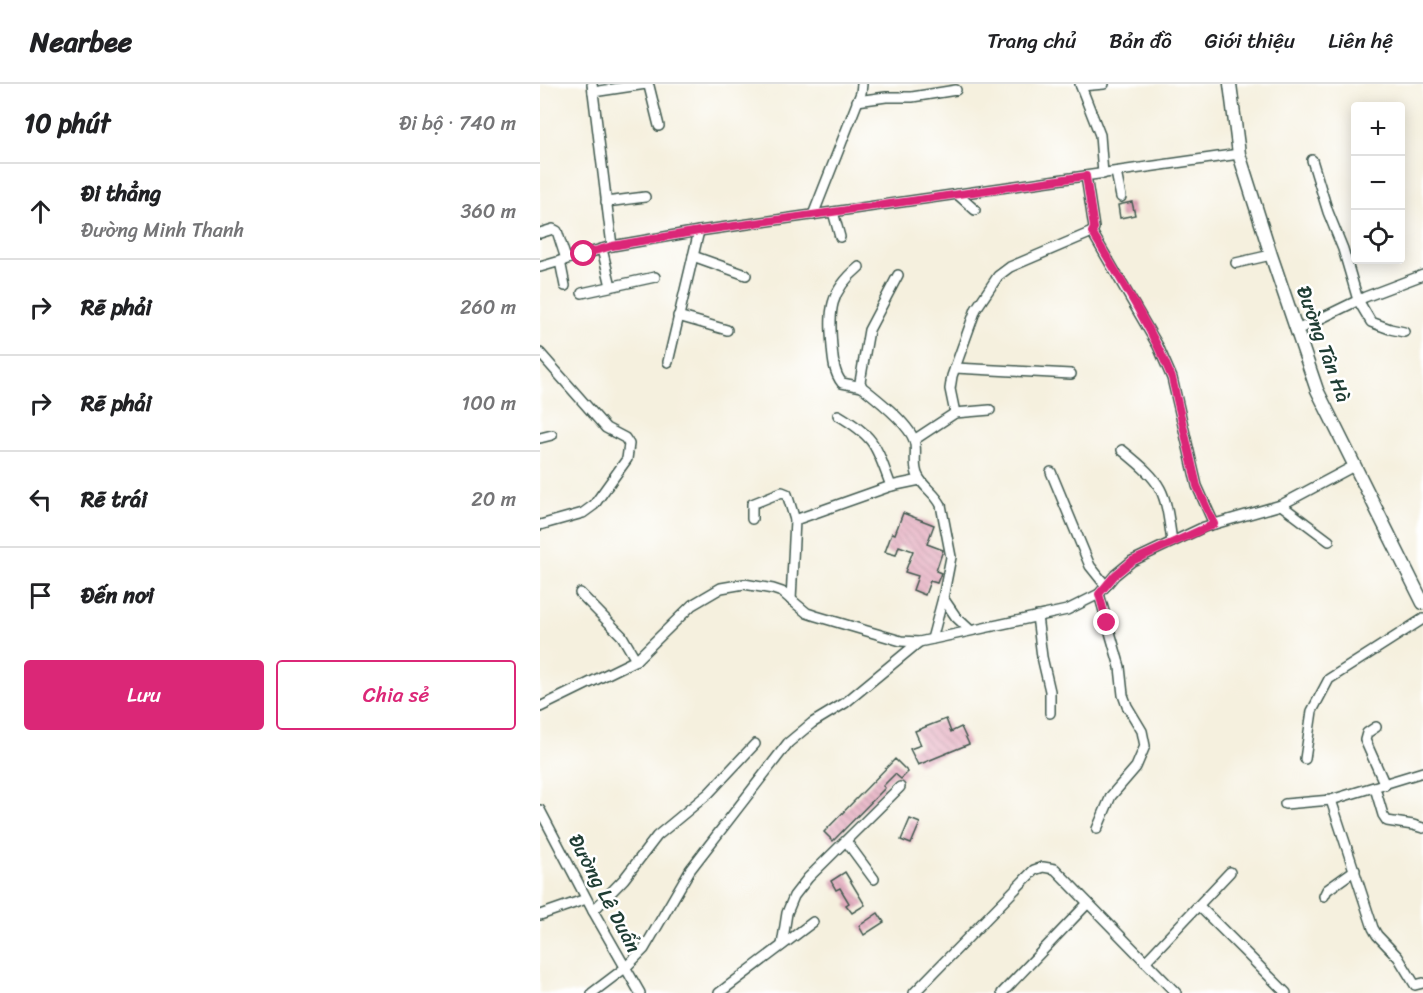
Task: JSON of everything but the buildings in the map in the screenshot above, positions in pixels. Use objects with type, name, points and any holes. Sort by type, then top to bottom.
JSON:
[{"type":"main road","name":"Đường Tân Hà","points":[[1230,84],[1239,154],[1317,390],[1423,603]]},
{"type":"street","points":[[611,286],[606,202],[593,88],[646,84],[649,86],[659,126]]},
{"type":"street","points":[[813,215],[858,101],[862,84]]},
{"type":"street","points":[[1103,174],[1100,135],[1081,85],[1104,84]]},
{"type":"street","points":[[858,101],[886,97],[912,97],[956,90]]},
{"type":"street","points":[[540,267],[607,248],[699,231],[1239,154]]},
{"type":"street","points":[[1312,160],[1358,300],[1371,322],[1404,332]]},
{"type":"street","points":[[1116,172],[1121,197]]},
{"type":"street","points":[[1086,176],[1094,228],[1092,232],[1125,286],[1172,378],[1197,486],[1214,524]]},
{"type":"street","points":[[957,194],[975,210]]},
{"type":"street","points":[[606,202],[645,197]]},
{"type":"street","points":[[833,212],[840,237]]},
{"type":"street","points":[[540,233],[553,229],[558,231],[565,286]]},
{"type":"street","points":[[668,362],[699,231]]},
{"type":"street","points":[[955,413],[950,389],[955,368],[976,309],[1002,270],[1092,232]]},
{"type":"street","points":[[1236,263],[1271,255]]},
{"type":"street","points":[[693,256],[746,275]]},
{"type":"street","points":[[859,267],[846,277],[831,306],[829,319],[833,364],[842,383],[862,387],[890,410],[910,434],[914,440],[915,470],[920,480],[937,497],[941,505],[951,557],[932,639]]},
{"type":"street","points":[[862,387],[860,382],[869,330],[898,275]]},
{"type":"street","points":[[1297,330],[1358,300],[1423,275]]},
{"type":"street","points":[[582,293],[655,277]]},
{"type":"street","points":[[678,316],[727,330]]},
{"type":"street","points":[[540,353],[606,428],[625,438],[629,444],[627,459],[594,505],[583,513],[540,525]]},
{"type":"street","points":[[955,368],[1071,374]]},
{"type":"street","points":[[914,440],[955,413],[990,410]]},
{"type":"street","points":[[838,416],[864,432],[875,445],[891,486]]},
{"type":"street","points":[[540,438],[552,435]]},
{"type":"street","points":[[1122,450],[1154,477],[1160,486],[1165,497],[1172,542]]},
{"type":"street","points":[[540,707],[636,660],[692,605],[721,588],[744,584],[773,589],[782,592],[807,613],[901,641],[919,642],[1067,610],[1099,594],[1132,561],[1214,524],[1281,505],[1354,466]]},
{"type":"street","points":[[1051,472],[1090,566],[1106,586]]},
{"type":"street","points":[[795,520],[891,486],[920,480]]},
{"type":"street","points":[[752,519],[752,504],[782,492],[787,494],[795,520],[791,600]]},
{"type":"street","points":[[1281,505],[1329,541]]},
{"type":"street","points":[[580,593],[622,636],[636,660]]},
{"type":"street","points":[[1097,829],[1111,796],[1136,767],[1145,746],[1142,731],[1123,695],[1120,667],[1099,594]]},
{"type":"street","points":[[943,598],[956,617],[970,630]]},
{"type":"street","points":[[1037,616],[1042,657],[1050,691],[1050,713]]},
{"type":"street","points":[[1305,759],[1312,711],[1329,679],[1423,619]]},
{"type":"street","points":[[592,993],[625,968],[644,949],[690,870],[788,743],[812,723],[845,703],[919,642]]},
{"type":"street","points":[[1376,727],[1367,734],[1365,740],[1385,785]]},
{"type":"street","points":[[593,911],[624,879],[657,836],[709,793],[755,744]]},
{"type":"street","points":[[1285,804],[1331,800],[1423,772]]},
{"type":"street","points":[[782,945],[787,912],[794,896],[808,878],[900,787]]},
{"type":"street","points":[[1375,788],[1384,819],[1423,828]]},
{"type":"street","points":[[1331,800],[1377,935],[1398,957],[1415,985],[1423,983]]},
{"type":"street","name":"Đường Lê Duẩn","points":[[540,810],[586,899],[640,993]]},
{"type":"street","points":[[846,841],[874,879]]},
{"type":"street","points":[[914,993],[1034,870],[1043,867],[1055,869],[1176,993]]},
{"type":"street","points":[[1324,896],[1327,890],[1355,870]]},
{"type":"street","points":[[1145,962],[1230,872]]},
{"type":"street","points":[[540,915],[586,899]]},
{"type":"street","points":[[1002,993],[1088,903]]},
{"type":"street","points":[[1199,906],[1286,993]]},
{"type":"street","points":[[719,993],[813,922]]},
{"type":"route","points":[[584,254],[612,246],[699,231],[1086,176],[1094,228],[1092,232],[1158,346],[1172,378],[1197,486],[1214,524],[1132,561],[1115,575],[1099,594],[1107,623]]}]
